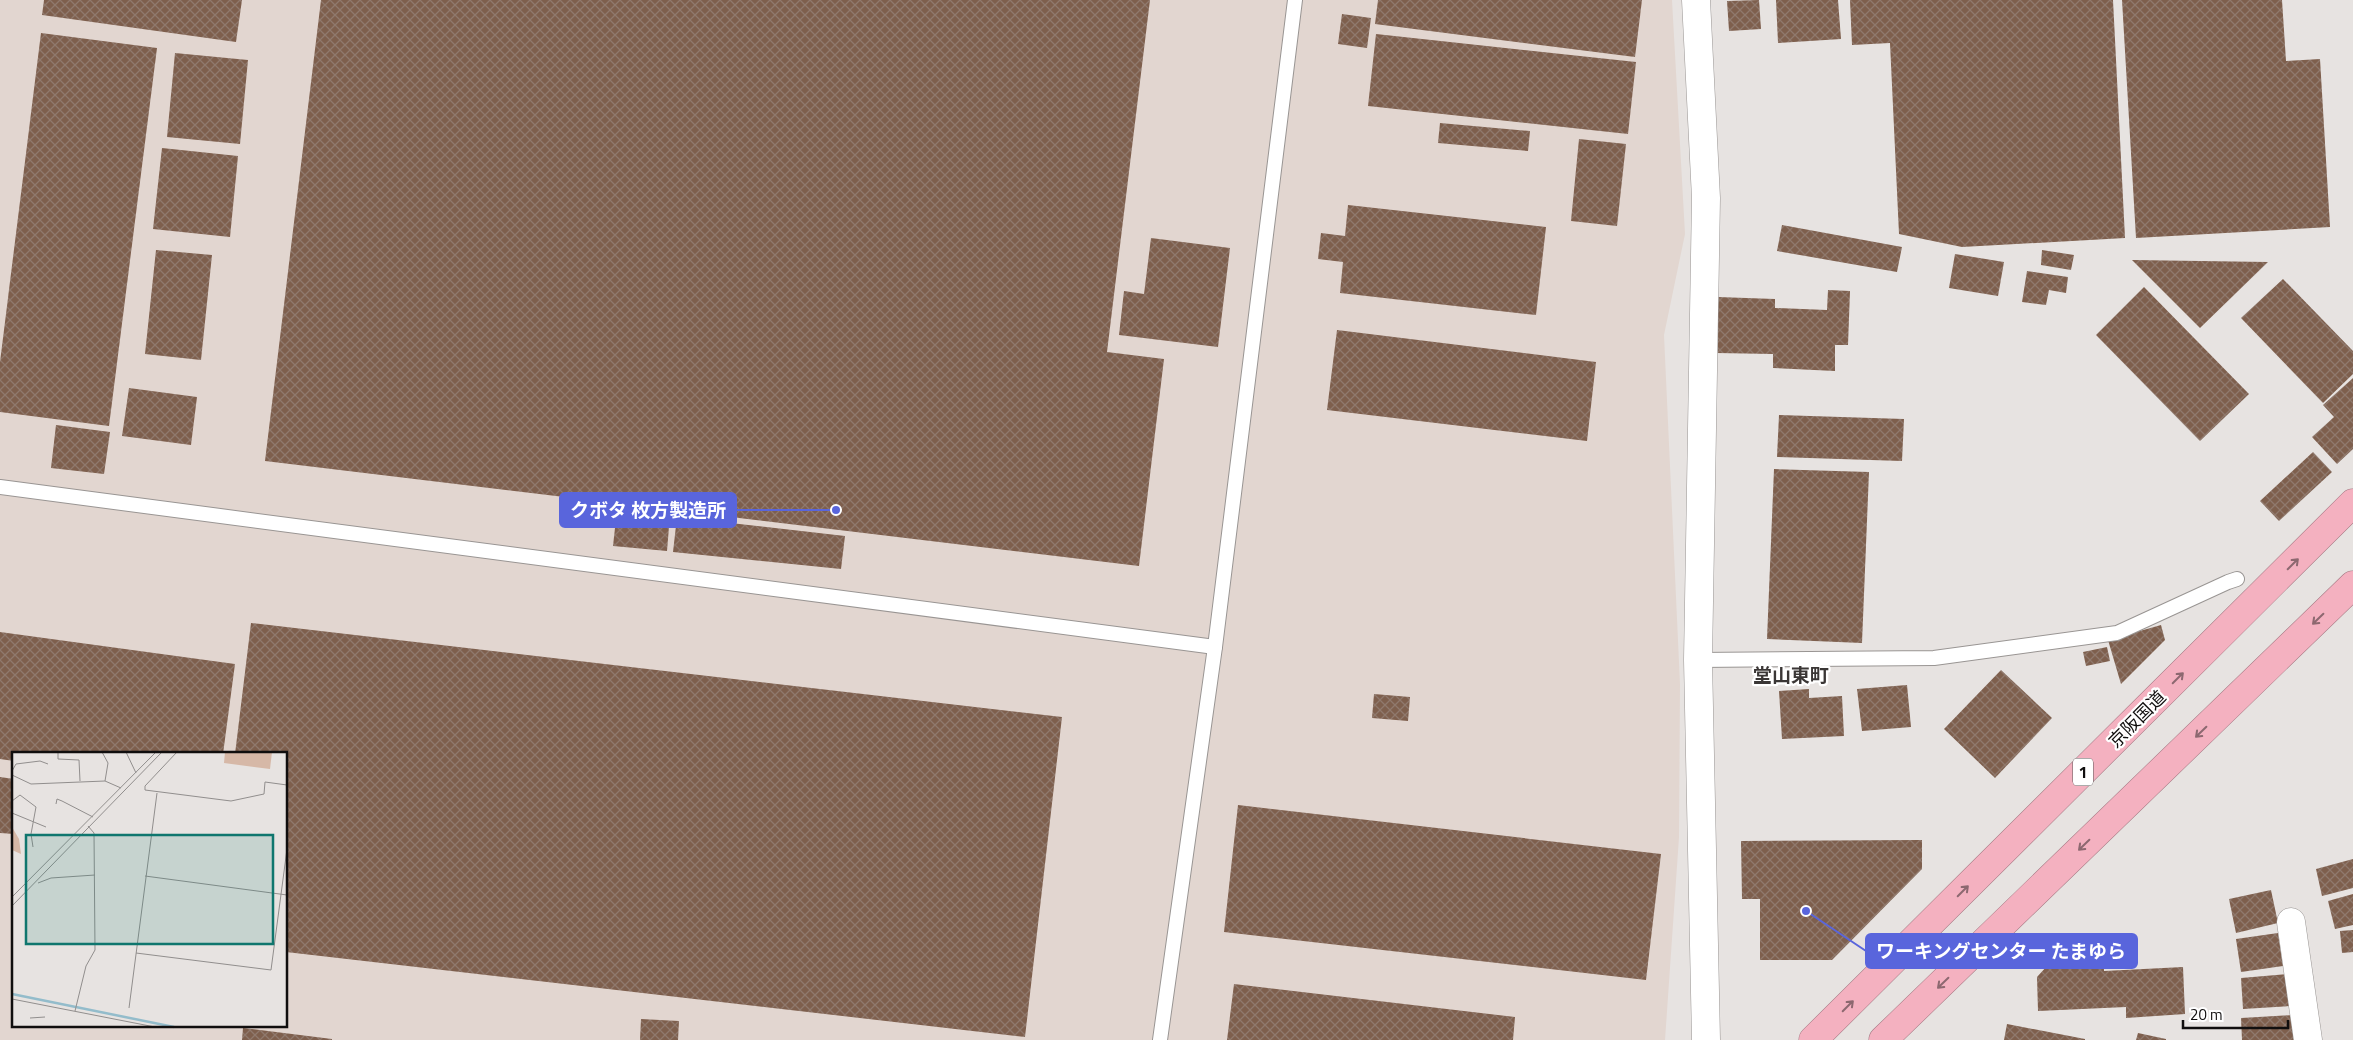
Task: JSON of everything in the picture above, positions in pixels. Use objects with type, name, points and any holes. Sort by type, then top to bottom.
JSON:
[{"type":"highway","name":"京阪国道","points":[[1813,1040],[2353,503]]},
{"type":"highway","points":[[1883,1040],[2353,585]]},
{"type":"street","points":[[1696,0],[1706,198],[1698,660],[1706,1040]]},
{"type":"street","points":[[2291,922],[2308,1040]]},
{"type":"lane","points":[[1160,1040],[1215,647],[1295,0]]},
{"type":"lane","points":[[0,487],[1215,647]]},
{"type":"lane","points":[[1698,660],[1934,658],[2117,633],[2238,579]]},
{"type":"shaded area","points":[[0,0],[1672,0],[1685,234],[1664,335],[1680,684],[1679,837],[1665,1040],[0,1040]]},
{"type":"building","points":[[44,0],[242,0],[236,42],[42,15]]},
{"type":"building","points":[[321,0],[1150,0],[1107,352],[1164,359],[1139,566],[265,461]]},
{"type":"building","points":[[1378,0],[1642,0],[1635,57],[1375,24]]},
{"type":"building","points":[[1759,0],[1761,29],[1729,31],[1727,1]]},
{"type":"building","points":[[1776,0],[1838,0],[1841,39],[1778,43]]},
{"type":"building","points":[[1850,0],[2113,0],[2125,238],[1962,247],[1899,234],[1890,43],[1852,45]]},
{"type":"building","points":[[2122,0],[2282,0],[2286,61],[2320,59],[2330,227],[2136,238]]},
{"type":"building","points":[[1342,14],[1371,18],[1367,48],[1338,44]]},
{"type":"building","points":[[41,33],[157,48],[109,426],[0,412],[0,362]]},
{"type":"building","points":[[1376,34],[1636,62],[1628,134],[1368,106]]},
{"type":"building","points":[[175,53],[248,60],[240,144],[167,137]]},
{"type":"building","points":[[1440,123],[1530,131],[1528,151],[1438,143]]},
{"type":"building","points":[[1579,139],[1626,144],[1617,226],[1571,221]]},
{"type":"building","points":[[162,148],[238,156],[230,237],[153,229]]},
{"type":"building","points":[[1348,205],[1546,227],[1536,315],[1340,293],[1343,262],[1318,259],[1321,233],[1345,236]]},
{"type":"building","points":[[1782,225],[1902,247],[1897,272],[1777,251]]},
{"type":"building","points":[[1151,238],[1230,248],[1218,347],[1119,335],[1124,291],[1144,294]]},
{"type":"building","points":[[156,250],[212,255],[201,360],[145,354]]},
{"type":"building","points":[[2042,250],[2074,255],[2071,270],[2041,265]]},
{"type":"building","points":[[1955,254],[2004,262],[1998,296],[1949,288]]},
{"type":"building","points":[[2132,260],[2268,262],[2200,328]]},
{"type":"building","points":[[2027,271],[2068,277],[2066,293],[2049,290],[2046,305],[2022,302]]},
{"type":"building","points":[[2283,279],[2353,351],[2353,374],[2323,403],[2241,318]]},
{"type":"building","points":[[2144,287],[2249,394],[2200,441],[2096,335]]},
{"type":"building","points":[[1828,290],[1850,291],[1848,345],[1835,345],[1835,371],[1773,368],[1773,354],[1716,353],[1718,297],[1775,299],[1775,308],[1827,310]]},
{"type":"building","points":[[1337,330],[1596,362],[1587,441],[1327,410]]},
{"type":"building","points":[[2353,378],[2353,449],[2337,464],[2312,437],[2334,417],[2323,405]]},
{"type":"building","points":[[129,388],[197,397],[191,445],[122,436]]},
{"type":"building","points":[[1779,415],[1904,419],[1902,461],[1777,457]]},
{"type":"building","points":[[56,425],[110,432],[104,474],[51,468]]},
{"type":"building","points":[[2313,452],[2332,472],[2279,521],[2260,501]]},
{"type":"building","points":[[1774,469],[1869,472],[1862,643],[1767,639]]},
{"type":"building","points":[[617,510],[670,515],[667,551],[613,546]]},
{"type":"building","points":[[677,517],[845,536],[841,569],[673,552]]},
{"type":"building","points":[[251,623],[1062,717],[1025,1037],[288,952],[288,752],[235,752]]},
{"type":"building","points":[[2161,625],[2165,640],[2121,684],[2108,640]]},
{"type":"building","points":[[0,632],[235,664],[223,752],[12,752],[12,761],[0,759]]},
{"type":"building","points":[[2107,647],[2110,661],[2086,666],[2083,652]]},
{"type":"building","points":[[2001,670],[2052,718],[1995,778],[1944,729]]},
{"type":"building","points":[[1907,685],[1911,727],[1862,731],[1857,689]]},
{"type":"building","points":[[1809,689],[1809,698],[1842,696],[1844,736],[1782,739],[1779,691]]},
{"type":"building","points":[[1374,694],[1410,697],[1408,721],[1372,718]]},
{"type":"building","points":[[0,777],[12,779],[12,834],[0,833]]},
{"type":"building","points":[[1238,805],[1661,854],[1646,980],[1224,932]]},
{"type":"building","points":[[1922,840],[1922,869],[1832,960],[1760,960],[1760,899],[1742,899],[1741,841]]},
{"type":"building","points":[[2353,859],[2353,888],[2322,896],[2316,869]]},
{"type":"building","points":[[2271,890],[2278,923],[2236,933],[2229,899]]},
{"type":"building","points":[[2353,894],[2353,925],[2335,929],[2328,901]]},
{"type":"building","points":[[2353,930],[2353,952],[2342,953],[2340,931]]},
{"type":"building","points":[[2278,933],[2283,966],[2241,972],[2236,939]]},
{"type":"building","points":[[2103,941],[2104,971],[2183,967],[2185,1014],[2126,1018],[2126,1007],[2038,1011],[2037,977],[2068,943]]},
{"type":"building","points":[[2288,974],[2290,1006],[2243,1009],[2241,978]]},
{"type":"building","points":[[1234,984],[1515,1017],[1513,1040],[1227,1040]]},
{"type":"building","points":[[2293,1015],[2294,1040],[2242,1040],[2241,1018]]},
{"type":"building","points":[[641,1019],[679,1021],[678,1040],[640,1040]]},
{"type":"building","points":[[2007,1024],[2085,1039],[2085,1040],[2004,1040]]},
{"type":"building","points":[[243,1028],[332,1039],[332,1040],[242,1040]]},
{"type":"building","points":[[2138,1033],[2166,1039],[2166,1040],[2136,1040]]},
{"type":"place","name":"クボタ 枚方製造所","points":[[836,510]]},
{"type":"place","name":"ワーキングセンター たまゆら","points":[[1806,911]]},
{"type":"district","name":"堂山東町","points":[[1791,674]]}]
